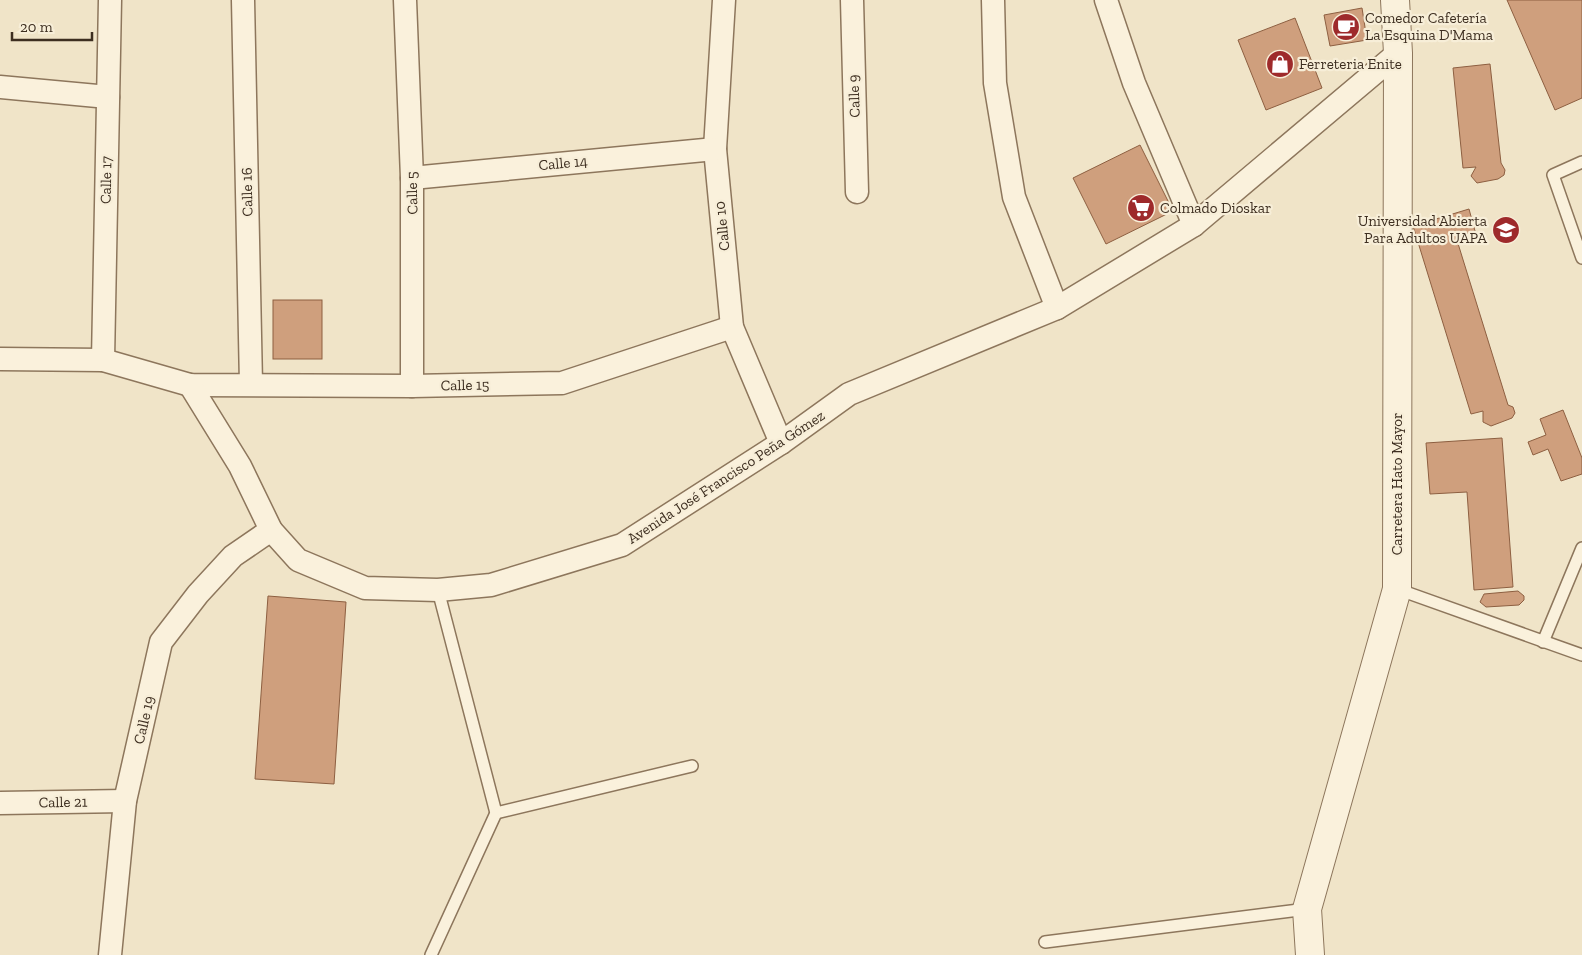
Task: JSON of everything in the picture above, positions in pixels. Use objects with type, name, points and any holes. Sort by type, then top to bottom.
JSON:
[{"type":"street","name":"Calle 17","points":[[103,360],[110,0]]},
{"type":"street","name":"Calle 16","points":[[243,0],[251,384]]},
{"type":"street","name":"Calle 5","points":[[405,0],[412,178],[412,386]]},
{"type":"street","name":"Calle 10","points":[[724,0],[715,149],[732,326],[781,443]]},
{"type":"street","name":"Calle 9","points":[[852,0],[857,192]]},
{"type":"street","points":[[993,0],[995,83],[1014,197],[1057,308]]},
{"type":"street","points":[[1106,0],[1134,84],[1194,225]]},
{"type":"street","name":"Carretera Hato Mayor","points":[[1310,955],[1307,909],[1397,589],[1398,54],[1395,0]]},
{"type":"street","name":"Avenida José Francisco Peña Gómez","points":[[190,385],[240,466],[271,530],[298,560],[365,588],[438,590],[491,585],[622,545],[781,443],[850,394],[1057,308],[1194,225],[1398,54]]},
{"type":"street","points":[[0,87],[108,97]]},
{"type":"street","name":"Calle 14","points":[[412,178],[715,149]]},
{"type":"street","name":"Calle 15","points":[[190,385],[412,386],[562,383],[732,326]]},
{"type":"street","points":[[0,359],[103,360],[190,385]]},
{"type":"street","name":"Calle 19","points":[[110,955],[126,801],[162,642],[198,594],[233,556],[271,530]]},
{"type":"street","name":"Calle 21","points":[[0,803],[126,801]]},
{"type":"lane","points":[[1582,162],[1553,175],[1582,258]]},
{"type":"lane","points":[[1543,642],[1582,548]]},
{"type":"lane","points":[[1397,589],[1582,655]]},
{"type":"lane","points":[[431,955],[496,812],[438,590]]},
{"type":"lane","points":[[496,812],[692,766]]},
{"type":"lane","points":[[1045,942],[1307,909]]},
{"type":"building","points":[[1507,0],[1582,0],[1582,98],[1555,110]]},
{"type":"building","name":"Comedor Cafetería La Esquina D'Mama","points":[[1362,8],[1367,40],[1330,46],[1324,15]]},
{"type":"building","name":"Ferreteria Enite","points":[[1295,18],[1322,88],[1266,110],[1238,40]]},
{"type":"building","points":[[1490,64],[1501,163],[1505,170],[1504,175],[1498,179],[1477,183],[1471,176],[1476,167],[1463,168],[1453,68]]},
{"type":"building","points":[[1140,145],[1173,211],[1106,244],[1073,178]]},
{"type":"building","points":[[1469,209],[1475,231],[1456,237],[1508,405],[1513,407],[1515,413],[1512,418],[1491,426],[1483,422],[1483,411],[1471,414],[1413,226]]},
{"type":"building","points":[[273,300],[322,300],[322,359],[273,359]]},
{"type":"building","points":[[1563,410],[1582,458],[1582,474],[1561,481],[1548,449],[1533,455],[1528,442],[1546,435],[1540,419]]},
{"type":"building","points":[[1502,438],[1513,587],[1474,590],[1467,492],[1430,494],[1426,443]]},
{"type":"building","points":[[1518,591],[1524,596],[1524,600],[1519,605],[1486,607],[1480,602],[1484,594]]},
{"type":"building","points":[[268,596],[346,602],[334,784],[255,779]]},
{"type":"place","name":"Comedor Cafetería La Esquina D'Mama","points":[[1346,27]]},
{"type":"place","name":"Ferreteria Enite","points":[[1280,64]]},
{"type":"place","name":"Colmado Dioskar","points":[[1141,208]]},
{"type":"place","name":"Universidad Abierta Para Adultos UAPA","points":[[1506,230]]}]
